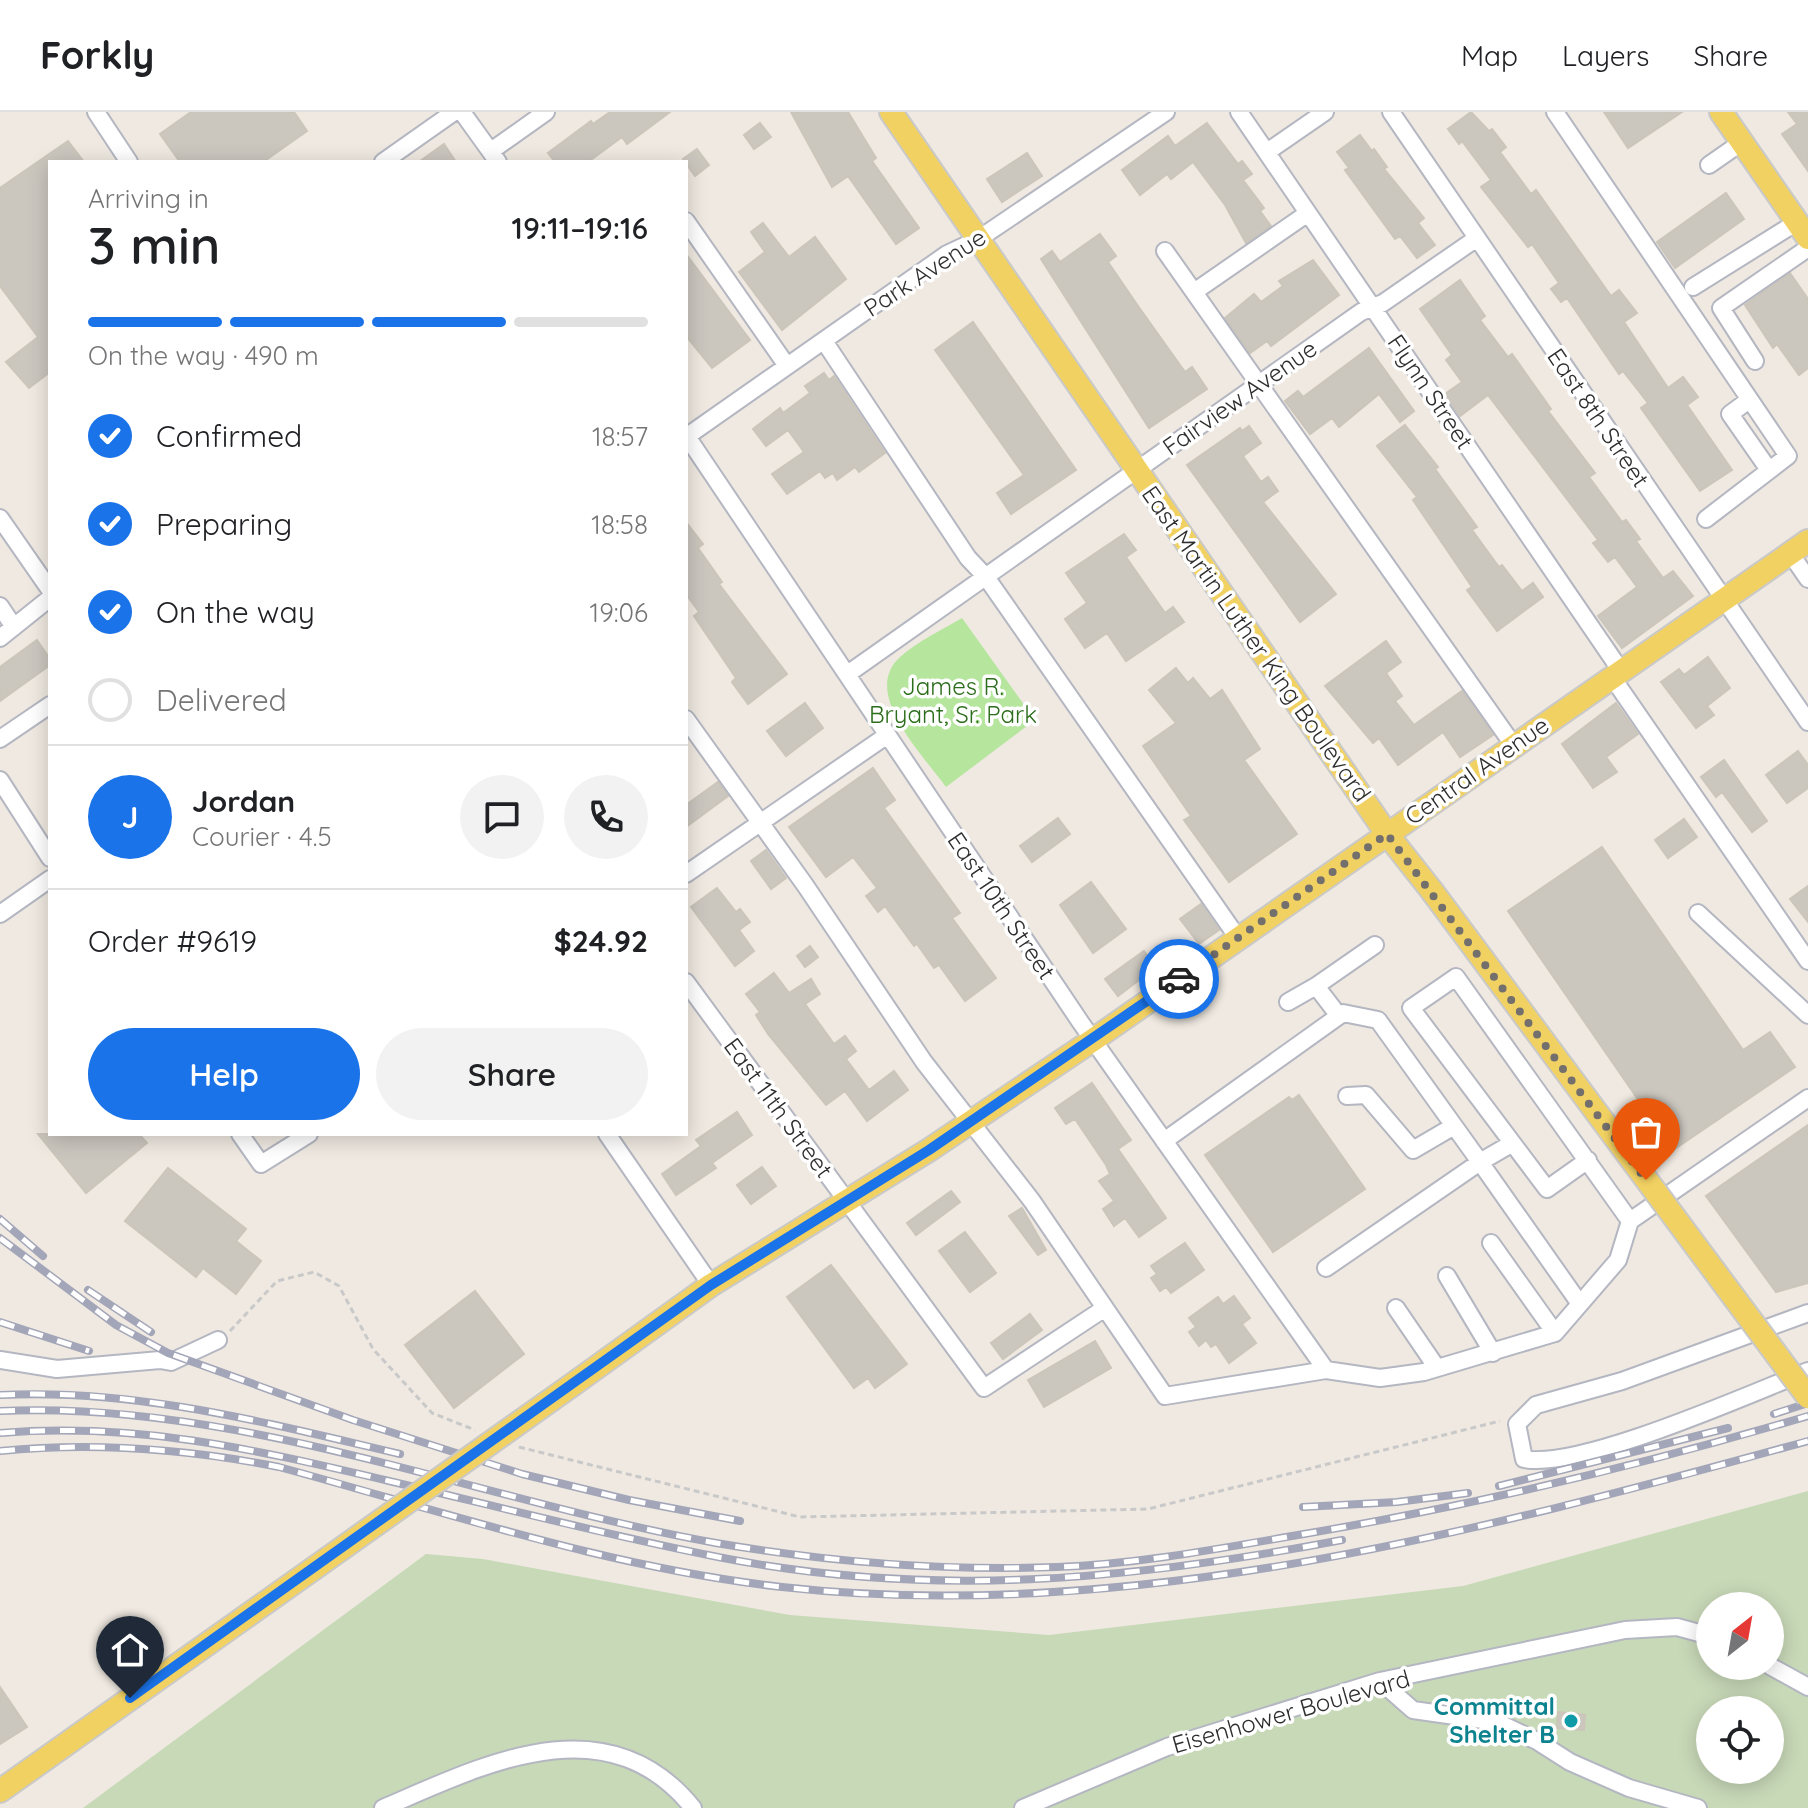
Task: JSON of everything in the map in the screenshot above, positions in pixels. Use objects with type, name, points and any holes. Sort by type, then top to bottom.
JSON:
[{"type":"main road","name":"East Martin Luther King Boulevard","points":[[891,112],[1387,834],[1808,1397]]},
{"type":"main road","points":[[1721,112],[1802,230]]},
{"type":"main road","name":"Central Avenue","points":[[0,1791],[711,1285],[970,1122],[1093,1040],[1799,547]]},
{"type":"street","points":[[96,112],[128,160]]},
{"type":"street","points":[[386,160],[454,112]]},
{"type":"street","points":[[462,112],[494,157],[546,112]]},
{"type":"street","name":"Park Avenue","points":[[688,435],[947,254],[977,240],[1166,112]]},
{"type":"street","name":"Flynn Street","points":[[1239,112],[1808,961]]},
{"type":"street","points":[[1267,152],[1325,112]]},
{"type":"street","name":"East 8th Street","points":[[1391,112],[1722,601],[1808,722]]},
{"type":"street","points":[[1555,112],[1788,456],[1706,519]]},
{"type":"street","points":[[1709,165],[1742,142]]},
{"type":"street","points":[[1194,292],[1308,213]]},
{"type":"street","points":[[688,224],[787,366]]},
{"type":"street","points":[[1693,287],[1802,230]]},
{"type":"street","name":"Fairview Avenue","points":[[849,673],[1259,384],[1477,238]]},
{"type":"street","points":[[1755,361],[1721,308],[1808,248]]},
{"type":"street","points":[[1165,251],[1514,746]]},
{"type":"street","points":[[824,341],[968,558],[986,577],[1238,938]]},
{"type":"street","points":[[1749,400],[1730,414],[1769,470]]},
{"type":"street","name":"East 10th Street","points":[[688,439],[849,673],[886,736],[1093,1040],[1326,1370]]},
{"type":"street","points":[[0,518],[48,587]]},
{"type":"street","points":[[1799,547],[1808,579]]},
{"type":"street","points":[[0,606],[7,633],[48,600]]},
{"type":"street","points":[[0,739],[48,706]]},
{"type":"street","points":[[688,722],[924,1062],[1032,1201],[1165,1396],[1326,1370],[1380,1378],[1437,1368],[1555,1333],[1618,1260],[1630,1221],[1808,1098]]},
{"type":"street","points":[[688,873],[886,736]]},
{"type":"street","points":[[0,780],[48,855]]},
{"type":"street","points":[[0,914],[48,880]]},
{"type":"street","points":[[1698,913],[1808,1015]]},
{"type":"street","points":[[1288,1002],[1375,945]]},
{"type":"street","points":[[1588,1160],[1547,1189],[1411,1008],[1456,977],[1588,1160],[1630,1221]]},
{"type":"street","name":"East 11th Street","points":[[688,985],[984,1388],[1105,1308]]},
{"type":"street","points":[[1316,986],[1339,1016]]},
{"type":"street","points":[[1164,1141],[1343,1013],[1378,1020],[1580,1304]]},
{"type":"street","points":[[1347,1096],[1366,1095],[1413,1150],[1454,1126]]},
{"type":"street","points":[[241,1136],[261,1164],[306,1136]]},
{"type":"street","points":[[608,1136],[711,1285]]},
{"type":"street","points":[[1326,1268],[1511,1144]]},
{"type":"street","points":[[1491,1243],[1555,1333]]},
{"type":"street","points":[[1447,1276],[1493,1353]]},
{"type":"street","points":[[1396,1308],[1437,1368]]},
{"type":"street","points":[[1808,1313],[1622,1381],[1536,1405],[1517,1424],[1524,1459],[1539,1462],[1618,1442],[1808,1371]]},
{"type":"street","points":[[0,1360],[57,1369],[160,1360],[171,1362],[218,1340]]},
{"type":"street","name":"Eisenhower Boulevard","points":[[1023,1808],[1167,1747],[1380,1681],[1625,1630],[1677,1627],[1696,1632]]},
{"type":"street","points":[[1784,1674],[1808,1687]]},
{"type":"street","points":[[1380,1681],[1413,1710],[1497,1722],[1614,1781],[1698,1808]]},
{"type":"street","points":[[383,1808],[468,1772],[562,1747],[595,1750],[629,1760],[681,1793],[693,1808]]},
{"type":"path","points":[[218,1340],[244,1320],[277,1281],[314,1272],[339,1286],[373,1349],[432,1413],[486,1434]]},
{"type":"path","points":[[512,1445],[539,1455],[800,1517],[1148,1509],[1523,1415]]},
{"type":"green space","name":"James R. Bryant, Sr. Park","points":[[962,618],[1035,720],[946,787],[900,724],[887,689],[889,673],[899,658],[921,641]]},
{"type":"green space","points":[[1808,1491],[1808,1808],[83,1808],[426,1554],[483,1559],[790,1615],[1049,1635],[1463,1586]]},
{"type":"building","points":[[191,112],[294,112],[307,131],[266,160],[179,160],[160,134]]},
{"type":"building","points":[[610,112],[670,112],[627,144],[622,137],[591,160],[553,160],[548,153],[591,121],[593,124]]},
{"type":"building","points":[[791,112],[848,112],[876,158],[872,161],[919,228],[896,244],[848,176],[832,187]]},
{"type":"building","points":[[1471,112],[1489,131],[1492,129],[1506,147],[1500,152],[1531,194],[1536,190],[1611,296],[1619,290],[1637,313],[1624,322],[1668,388],[1683,377],[1698,397],[1687,405],[1732,470],[1700,491],[1641,408],[1648,403],[1623,371],[1619,374],[1567,298],[1561,302],[1551,289],[1559,283],[1532,244],[1528,247],[1481,187],[1491,180],[1462,141],[1459,144],[1448,129]]},
{"type":"building","points":[[1604,112],[1682,112],[1628,148]]},
{"type":"building","points":[[1788,112],[1808,112],[1808,171],[1782,134],[1797,124]]},
{"type":"building","points":[[760,123],[771,137],[754,149],[744,135]]},
{"type":"building","points":[[1207,123],[1238,164],[1242,161],[1252,174],[1243,180],[1264,208],[1260,211],[1271,226],[1246,243],[1225,205],[1193,162],[1171,179],[1167,174],[1140,195],[1122,170],[1168,136],[1175,146]]},
{"type":"building","points":[[1360,135],[1372,151],[1374,149],[1387,167],[1384,169],[1424,218],[1418,223],[1435,245],[1417,258],[1400,236],[1395,239],[1345,170],[1349,168],[1337,152]]},
{"type":"building","points":[[68,141],[82,160],[48,160],[48,374],[29,388],[6,362],[38,337],[0,286],[0,188]]},
{"type":"building","points":[[444,144],[455,160],[422,160]]},
{"type":"building","points":[[697,149],[709,165],[695,176],[688,166],[688,160],[683,159]]},
{"type":"building","points":[[1027,153],[1042,176],[1002,202],[987,179]]},
{"type":"building","points":[[1726,193],[1744,219],[1675,268],[1657,242]]},
{"type":"building","points":[[763,223],[789,257],[815,237],[846,279],[782,330],[739,272],[765,252],[751,232]]},
{"type":"building","points":[[1100,234],[1116,256],[1108,262],[1138,306],[1185,372],[1192,367],[1207,389],[1149,428],[1041,259],[1052,251],[1060,262]]},
{"type":"building","points":[[688,257],[750,340],[712,368],[688,338]]},
{"type":"building","points":[[1313,260],[1339,295],[1271,346],[1267,341],[1250,353],[1225,318],[1254,294],[1261,302],[1283,286],[1279,281]]},
{"type":"building","points":[[1790,273],[1808,299],[1808,368],[1799,375],[1777,344],[1773,348],[1745,305]]},
{"type":"building","points":[[1460,280],[1485,316],[1480,320],[1508,357],[1512,354],[1551,409],[1548,411],[1595,473],[1589,477],[1622,522],[1626,520],[1640,539],[1636,541],[1663,578],[1673,571],[1693,596],[1622,648],[1598,616],[1637,587],[1615,557],[1608,562],[1593,543],[1598,540],[1488,395],[1460,416],[1445,394],[1462,382],[1446,360],[1452,355],[1420,309]]},
{"type":"building","points":[[973,322],[1076,470],[1011,514],[997,493],[1024,475],[935,350]]},
{"type":"building","points":[[1369,348],[1414,411],[1400,422],[1379,394],[1339,427],[1332,418],[1310,434],[1285,401],[1298,391],[1303,397]]},
{"type":"building","points":[[824,373],[829,380],[834,376],[885,453],[859,472],[855,467],[837,480],[833,473],[825,478],[820,471],[787,494],[772,474],[804,452],[788,430],[766,446],[753,429],[780,408],[783,413],[810,393],[805,386]]},
{"type":"building","points":[[1405,425],[1438,467],[1435,469],[1477,527],[1472,530],[1499,567],[1502,565],[1522,591],[1533,583],[1543,597],[1497,631],[1467,590],[1472,587],[1413,500],[1417,497],[1377,446]]},
{"type":"building","points":[[1249,426],[1261,443],[1243,456],[1261,482],[1268,477],[1278,491],[1263,502],[1336,594],[1300,622],[1187,465],[1240,428],[1242,431]]},
{"type":"building","points":[[688,525],[703,544],[698,548],[722,582],[719,584],[787,674],[748,704],[732,682],[736,678],[694,616],[699,612],[688,597]]},
{"type":"building","points":[[1124,534],[1136,550],[1126,557],[1165,613],[1173,607],[1184,622],[1126,661],[1107,633],[1085,648],[1065,619],[1087,603],[1066,573]]},
{"type":"building","points":[[37,640],[48,656],[48,666],[0,701],[0,667]]},
{"type":"building","points":[[1386,641],[1401,662],[1386,673],[1402,696],[1395,701],[1414,725],[1462,691],[1493,735],[1460,757],[1443,732],[1398,765],[1379,738],[1373,743],[1325,686]]},
{"type":"building","points":[[1708,657],[1730,688],[1707,706],[1714,715],[1696,728],[1661,682],[1679,669],[1684,675]]},
{"type":"building","points":[[1176,668],[1188,683],[1193,678],[1210,699],[1222,690],[1260,749],[1244,760],[1297,834],[1229,882],[1184,820],[1191,816],[1143,746],[1176,723],[1149,690]]},
{"type":"building","points":[[805,703],[823,728],[786,756],[767,731]]},
{"type":"building","points":[[1616,703],[1638,734],[1606,757],[1617,772],[1593,788],[1562,744]]},
{"type":"building","points":[[1798,751],[1808,765],[1808,788],[1787,803],[1766,775]]},
{"type":"building","points":[[1724,760],[1767,821],[1752,832],[1722,792],[1716,797],[1701,777]]},
{"type":"building","points":[[873,768],[895,800],[884,808],[960,913],[952,918],[996,978],[965,1001],[939,965],[934,968],[917,944],[914,946],[885,906],[878,912],[866,896],[877,888],[853,857],[826,877],[789,827]]},
{"type":"building","points":[[718,782],[728,796],[688,826],[688,804]]},
{"type":"building","points":[[1058,818],[1070,834],[1032,862],[1020,846]]},
{"type":"building","points":[[1684,819],[1697,837],[1668,858],[1655,840]]},
{"type":"building","points":[[1602,847],[1743,1050],[1770,1032],[1795,1067],[1673,1150],[1508,911]]},
{"type":"building","points":[[766,850],[786,878],[771,889],[751,861]]},
{"type":"building","points":[[1091,882],[1126,929],[1093,953],[1060,905]]},
{"type":"building","points":[[1808,886],[1808,922],[1790,899]]},
{"type":"building","points":[[717,888],[736,912],[740,909],[750,922],[739,930],[754,951],[735,966],[691,907]]},
{"type":"building","points":[[1201,904],[1219,930],[1199,944],[1180,919]]},
{"type":"building","points":[[810,946],[818,957],[805,967],[797,956]]},
{"type":"building","points":[[1144,951],[1156,967],[1118,996],[1105,979]]},
{"type":"building","points":[[774,973],[789,993],[811,979],[820,994],[805,1004],[834,1044],[845,1036],[856,1051],[846,1059],[869,1090],[894,1071],[908,1090],[867,1121],[845,1091],[826,1105],[768,1034],[756,1015],[760,1012],[746,994]]},
{"type":"building","points":[[1092,1083],[1131,1140],[1118,1149],[1166,1218],[1139,1237],[1125,1218],[1114,1226],[1103,1209],[1114,1201],[1099,1181],[1110,1174],[1106,1165],[1075,1119],[1066,1124],[1055,1108]]},
{"type":"building","points":[[1299,1095],[1365,1189],[1273,1252],[1205,1155],[1289,1097],[1292,1100]]},
{"type":"building","points":[[737,1112],[752,1135],[712,1163],[716,1168],[676,1195],[662,1174],[701,1146],[696,1140]]},
{"type":"building","points":[[1808,1125],[1808,1283],[1776,1292],[1706,1196]]},
{"type":"building","points":[[38,1134],[141,1136],[147,1143],[86,1193]]},
{"type":"building","points":[[762,1167],[776,1186],[751,1204],[737,1185]]},
{"type":"building","points":[[168,1168],[246,1229],[236,1241],[261,1261],[236,1294],[203,1268],[196,1277],[125,1221]]},
{"type":"building","points":[[951,1191],[960,1202],[916,1235],[907,1223]]},
{"type":"building","points":[[1022,1208],[1046,1250],[1038,1255],[1009,1216]]},
{"type":"building","points":[[965,1232],[996,1273],[970,1292],[939,1251]]},
{"type":"building","points":[[1185,1243],[1204,1270],[1171,1293],[1166,1287],[1160,1291],[1151,1278],[1157,1274],[1151,1266]]},
{"type":"building","points":[[831,1265],[907,1364],[875,1388],[868,1378],[854,1388],[787,1297]]},
{"type":"building","points":[[475,1291],[524,1354],[454,1408],[405,1345]]},
{"type":"building","points":[[1234,1296],[1250,1318],[1242,1324],[1256,1343],[1229,1363],[1216,1344],[1211,1347],[1206,1340],[1199,1346],[1189,1332],[1196,1327],[1189,1318],[1218,1297],[1223,1304]]},
{"type":"building","points":[[1030,1314],[1042,1330],[1003,1359],[991,1343]]},
{"type":"building","points":[[1095,1341],[1111,1368],[1044,1407],[1028,1380]]},
{"type":"building","points":[[0,1687],[27,1727],[0,1744]]},
{"type":"building","name":"Committal Shelter B","points":[[1558,1712],[1585,1715],[1584,1730],[1557,1728]]},
{"type":"railway","points":[[0,1219],[43,1256]]},
{"type":"railway","points":[[0,1238],[116,1325],[168,1353],[353,1420],[522,1474],[629,1500],[740,1521]]},
{"type":"railway","points":[[88,1290],[151,1332]]},
{"type":"railway","points":[[0,1322],[89,1351]]},
{"type":"railway","points":[[0,1395],[51,1394],[152,1402],[251,1420],[400,1454]]},
{"type":"railway","points":[[1774,1414],[1808,1403]]},
{"type":"railway","points":[[0,1411],[90,1412],[180,1421],[360,1457],[628,1525],[716,1543],[843,1560],[971,1568],[1057,1567],[1150,1559],[1368,1523],[1558,1482],[1808,1416]]},
{"type":"railway","points":[[1499,1486],[1728,1428]]},
{"type":"railway","points":[[0,1433],[100,1431],[194,1441],[336,1469],[718,1557],[797,1570],[875,1578],[953,1581],[1108,1574],[1263,1554],[1342,1540]]},
{"type":"railway","points":[[0,1451],[105,1447],[244,1461],[279,1467],[528,1537],[654,1567],[782,1587],[911,1595],[1041,1593],[1171,1581],[1301,1562],[1557,1508],[1808,1441]]},
{"type":"railway","points":[[1303,1507],[1397,1502],[1468,1493]]},
{"type":"way so far","points":[[1179,979],[1387,834],[1646,1180]]},
{"type":"place","name":"Committal Shelter B","points":[[1571,1721]]},
{"type":"route","points":[[130,1698],[711,1285],[929,1150],[1179,979]]}]
